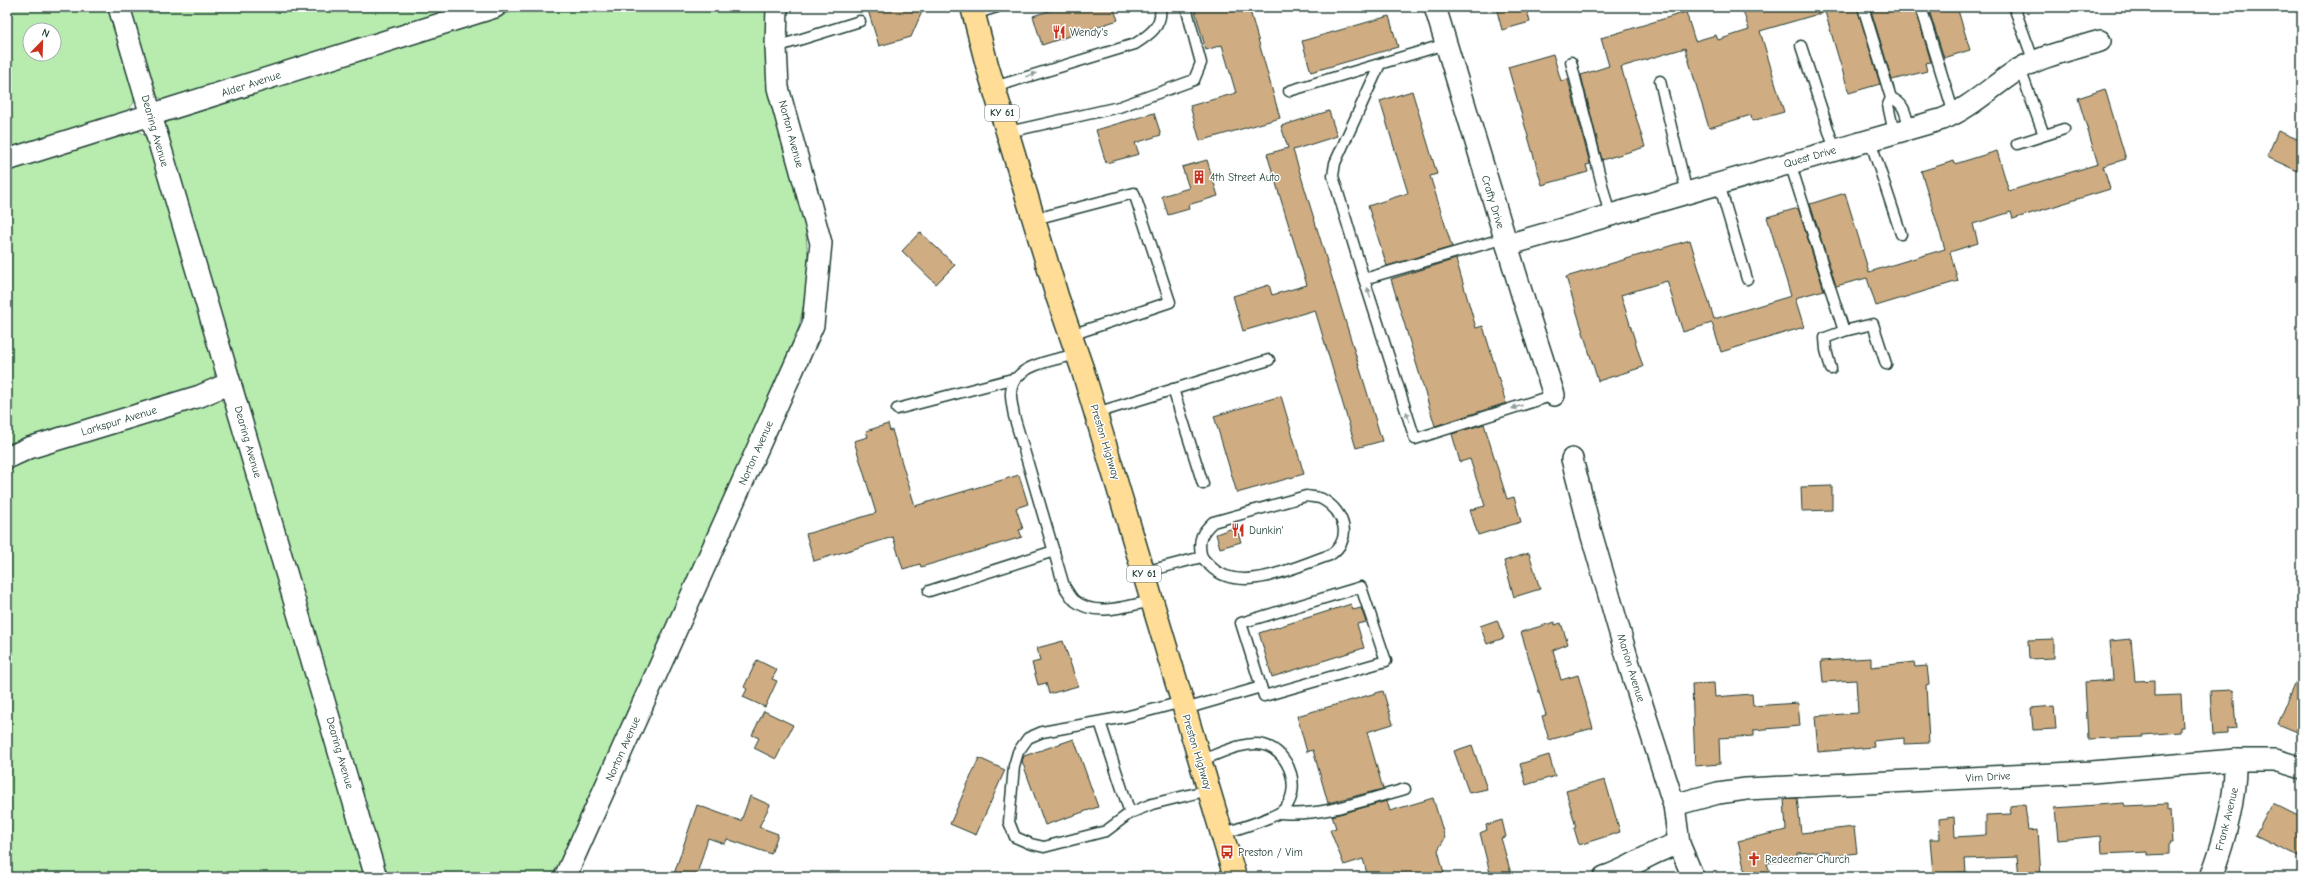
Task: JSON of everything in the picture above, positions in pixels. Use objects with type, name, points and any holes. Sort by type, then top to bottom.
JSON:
[{"type":"main road","name":"Preston Highway","points":[[973,10],[994,87],[1096,413],[1235,877]]},
{"type":"street","name":"Dearing Avenue","points":[[119,7],[376,877]]},
{"type":"street","name":"Alder Avenue","points":[[7,160],[495,7]]},
{"type":"street","name":"Norton Avenue","points":[[565,877],[813,325],[821,243],[778,88],[776,47],[777,7]]},
{"type":"street","name":"Crafty Drive","points":[[1436,7],[1506,242],[1554,395]]},
{"type":"street","name":"Quest Drive","points":[[1506,242],[1610,216],[1954,114],[2027,66],[2100,41]]},
{"type":"street","name":"Larkspur Avenue","points":[[7,458],[29,448],[200,396],[230,383]]},
{"type":"street","name":"Marion Avenue","points":[[1572,458],[1591,533],[1629,664],[1674,805],[1679,844],[1693,877]]},
{"type":"street","name":"Vim Drive","points":[[1674,805],[1718,793],[1746,789],[2092,772],[2235,760],[2275,760],[2302,768]]},
{"type":"street","name":"Frank Avenue","points":[[2211,877],[2236,783],[2235,760]]},
{"type":"street","points":[[1604,877],[1624,870],[1665,847],[1679,844]]},
{"type":"lane","points":[[973,10],[997,7]]},
{"type":"lane","points":[[994,87],[1134,44],[1151,34],[1159,21],[1160,7]]},
{"type":"lane","points":[[1008,132],[1119,108],[1194,80],[1201,63],[1186,7]]},
{"type":"lane","points":[[1864,7],[1891,98],[1888,105],[1902,130]]},
{"type":"lane","points":[[1922,7],[1954,114]]},
{"type":"lane","points":[[2014,7],[2044,135]]},
{"type":"lane","points":[[776,47],[860,21]]},
{"type":"lane","points":[[1289,91],[1446,44]]},
{"type":"lane","points":[[1801,46],[1835,150]]},
{"type":"lane","points":[[1571,62],[1610,216]]},
{"type":"lane","points":[[1380,64],[1335,163],[1333,176],[1414,439],[1554,395]]},
{"type":"lane","points":[[1660,81],[1687,193]]},
{"type":"lane","points":[[1891,98],[1898,100],[1903,106],[1902,130]]},
{"type":"lane","points":[[2017,144],[2064,129]]},
{"type":"lane","points":[[1870,140],[1901,234]]},
{"type":"lane","points":[[1790,163],[1844,331]]},
{"type":"lane","points":[[1719,184],[1747,279]]},
{"type":"lane","points":[[897,409],[1016,378],[1029,368],[1074,344],[1170,302],[1134,193],[1035,219]]},
{"type":"lane","points":[[1364,278],[1506,242]]},
{"type":"lane","points":[[1831,369],[1826,350],[1825,338],[1844,331],[1873,324],[1886,364]]},
{"type":"lane","points":[[1096,413],[1269,360]]},
{"type":"lane","points":[[1016,378],[1011,393],[1014,416],[1064,586],[1075,601],[1092,608],[1111,609],[1152,601]]},
{"type":"lane","points":[[1173,389],[1203,484]]},
{"type":"lane","points":[[1306,496],[1320,498],[1331,505],[1339,516],[1344,527],[1344,538],[1338,549],[1330,555],[1258,579],[1245,580],[1231,578],[1214,570],[1202,557],[1199,542],[1204,531],[1213,522],[1306,496]]},
{"type":"lane","points":[[928,591],[1054,551]]},
{"type":"lane","points":[[1144,572],[1202,557]]},
{"type":"lane","points":[[1361,587],[1386,661],[1264,696],[1261,687],[1241,623],[1361,587]]},
{"type":"lane","points":[[1209,790],[1152,804],[1130,813],[1106,831],[1044,847],[1031,844],[1015,837],[1009,822],[1014,766],[1018,752],[1028,738],[1042,732],[1184,706],[1261,687]]},
{"type":"lane","points":[[1100,722],[1130,813]]},
{"type":"lane","points":[[1200,760],[1248,745],[1264,745],[1281,754],[1289,768],[1293,789],[1290,802],[1280,812],[1222,834]]},
{"type":"lane","points":[[1280,812],[1299,814],[1316,813],[1404,788]]},
{"type":"green space","points":[[7,7],[110,7],[134,93],[134,103],[127,111],[7,149]]},
{"type":"green space","points":[[127,7],[470,7],[163,99],[155,96]]},
{"type":"green space","points":[[528,7],[769,7],[766,56],[769,86],[805,223],[808,257],[806,292],[799,327],[767,404],[555,877],[384,877],[163,130],[165,124],[170,120],[263,89]]},
{"type":"green space","points":[[127,131],[138,131],[146,136],[216,368],[214,377],[207,384],[145,405],[7,444],[7,169]]},
{"type":"green space","points":[[215,400],[221,400],[225,403],[368,877],[7,877],[7,469],[26,458]]},
{"type":"building","points":[[867,7],[924,7],[911,37],[879,46]]},
{"type":"building","name":"Wendy's","points":[[1061,7],[1113,7],[1118,20],[1042,45],[1033,16]]},
{"type":"building","points":[[1194,7],[1249,7],[1280,118],[1200,141],[1190,106],[1236,93],[1222,45],[1206,50]]},
{"type":"building","points":[[1496,7],[1526,7],[1530,22],[1502,30]]},
{"type":"building","points":[[1742,7],[1857,7],[1880,84],[1849,93],[1825,12],[1760,31],[1784,112],[1752,121],[1751,115],[1709,128],[1685,48],[1621,67],[1645,147],[1602,160],[1581,75],[1609,66],[1601,38],[1686,12],[1695,41],[1716,35],[1718,40],[1749,30]]},
{"type":"building","points":[[1870,7],[1915,7],[1931,62],[1925,63],[1927,71],[1892,80]]},
{"type":"building","points":[[1928,7],[1957,7],[1970,50],[1944,58]]},
{"type":"building","points":[[1389,16],[1398,47],[1311,72],[1302,41]]},
{"type":"building","points":[[1553,54],[1561,81],[1568,79],[1590,164],[1586,165],[1588,172],[1542,185],[1508,67]]},
{"type":"building","points":[[2105,89],[2126,159],[2103,166],[2110,189],[2013,219],[2011,212],[1973,224],[1978,243],[1950,252],[1958,281],[1876,306],[1867,278],[1836,286],[1810,204],[1845,193],[1869,272],[1945,249],[1921,171],[1954,161],[1955,164],[1997,151],[2009,191],[2098,164],[2078,98]]},
{"type":"building","points":[[1412,91],[1437,174],[1430,176],[1452,247],[1387,266],[1368,206],[1408,193],[1380,101]]},
{"type":"building","points":[[1329,111],[1337,136],[1293,150],[1382,441],[1356,448],[1315,310],[1243,331],[1233,296],[1269,285],[1272,295],[1307,285],[1267,154],[1288,148],[1281,126]]},
{"type":"building","points":[[1154,113],[1161,135],[1135,143],[1139,154],[1106,163],[1096,130]]},
{"type":"building","points":[[2278,131],[2302,141],[2302,173],[2267,157]]},
{"type":"building","name":"4th Street Auto","points":[[1207,160],[1218,196],[1188,205],[1189,209],[1168,215],[1162,196],[1189,188],[1182,167]]},
{"type":"building","points":[[1798,208],[1824,290],[1795,298],[1804,327],[1721,352],[1712,323],[1683,332],[1667,281],[1621,295],[1643,367],[1598,381],[1566,277],[1690,240],[1714,319],[1791,296],[1767,217]]},
{"type":"building","points":[[920,232],[955,265],[936,284],[902,251]]},
{"type":"building","points":[[1456,259],[1476,328],[1483,326],[1506,403],[1435,426],[1391,279]]},
{"type":"building","points":[[1281,396],[1304,474],[1237,493],[1214,416]]},
{"type":"building","points":[[888,424],[890,431],[892,430],[915,506],[1019,475],[1028,504],[1016,508],[1023,529],[1019,530],[1022,537],[921,567],[920,564],[903,569],[893,537],[814,561],[806,534],[876,513],[854,441],[868,437],[866,431]]},
{"type":"building","points":[[1484,424],[1507,499],[1514,497],[1521,522],[1478,535],[1470,510],[1485,506],[1470,459],[1460,462],[1452,434]]},
{"type":"building","points":[[1832,486],[1832,510],[1802,511],[1801,487]]},
{"type":"building","points":[[1236,527],[1241,542],[1220,548],[1216,534]]},
{"type":"building","points":[[1529,553],[1540,589],[1514,597],[1504,561]]},
{"type":"building","points":[[1351,604],[1353,610],[1361,608],[1366,622],[1357,624],[1364,648],[1272,677],[1259,633]]},
{"type":"building","points":[[1497,620],[1504,638],[1487,644],[1480,626]]},
{"type":"building","points":[[1555,622],[1555,625],[1561,623],[1568,644],[1553,650],[1561,680],[1578,675],[1593,728],[1549,740],[1542,716],[1546,715],[1521,632]]},
{"type":"building","points":[[2054,639],[2054,658],[2029,659],[2028,640]]},
{"type":"building","points":[[2131,639],[2135,681],[2154,680],[2154,696],[2181,695],[2183,727],[2180,727],[2180,732],[2143,735],[2143,737],[2088,739],[2085,682],[2113,680],[2110,641]]},
{"type":"building","points":[[1063,641],[1078,686],[1049,694],[1046,683],[1038,685],[1032,663],[1040,661],[1037,648]]},
{"type":"building","points":[[1871,658],[1871,667],[1914,662],[1915,667],[1927,666],[1929,684],[1926,685],[1929,743],[1904,744],[1904,738],[1873,741],[1874,747],[1818,752],[1815,716],[1858,713],[1856,680],[1823,682],[1821,661]]},
{"type":"building","points":[[757,660],[777,670],[772,679],[777,681],[765,707],[743,697],[747,689],[744,687]]},
{"type":"building","points":[[2302,667],[2302,734],[2278,724]]},
{"type":"building","points":[[1714,683],[1715,697],[1752,694],[1753,706],[1798,703],[1800,726],[1754,730],[1754,736],[1719,738],[1720,764],[1695,766],[1692,684]]},
{"type":"building","points":[[2233,690],[2236,728],[2227,729],[2227,734],[2213,735],[2210,691]]},
{"type":"building","points":[[1383,691],[1393,724],[1367,732],[1383,789],[1328,803],[1313,750],[1307,752],[1297,716]]},
{"type":"building","points":[[2054,706],[2056,729],[2033,730],[2031,708]]},
{"type":"building","points":[[764,711],[793,725],[776,759],[754,748],[759,738],[752,735]]},
{"type":"building","points":[[1074,739],[1098,807],[1045,825],[1022,761],[1024,756]]},
{"type":"building","points":[[1472,745],[1487,789],[1469,793],[1454,751]]},
{"type":"building","points":[[1549,755],[1555,776],[1526,785],[1520,764]]},
{"type":"building","points":[[979,758],[1005,770],[976,835],[950,824]]},
{"type":"building","points":[[1605,780],[1620,832],[1579,845],[1574,828],[1576,827],[1566,791]]},
{"type":"building","points":[[750,796],[770,805],[759,827],[778,834],[771,854],[727,839],[725,844],[708,838],[696,877],[673,877],[697,805],[741,821]]},
{"type":"building","points":[[1433,798],[1445,838],[1438,850],[1445,877],[1368,877],[1363,859],[1344,865],[1330,830],[1336,828],[1332,816],[1387,801],[1390,811]]},
{"type":"building","points":[[1797,798],[1801,833],[1854,827],[1857,853],[1830,857],[1829,851],[1797,853],[1797,860],[1767,863],[1771,877],[1746,877],[1738,841],[1786,830],[1784,799]]},
{"type":"building","points":[[2124,803],[2125,806],[2168,804],[2168,810],[2170,810],[2172,842],[2169,842],[2169,854],[2148,855],[2148,852],[2102,854],[2101,836],[2058,840],[2055,808]]},
{"type":"building","points":[[2272,803],[2302,818],[2302,858],[2255,835]]},
{"type":"building","points":[[2025,804],[2028,831],[2038,830],[2041,877],[2019,877],[2017,857],[1965,859],[1966,872],[1933,874],[1930,839],[1940,839],[1939,819],[1954,817],[1955,837],[1986,835],[1986,815],[2011,814],[2010,806]]},
{"type":"building","points":[[1502,820],[1506,837],[1501,838],[1512,877],[1491,877],[1480,833],[1487,830],[1486,825]]},
{"type":"place","name":"Wendy's","points":[[1059,32]]},
{"type":"place","name":"4th Street Auto","points":[[1199,177]]},
{"type":"place","name":"Dunkin'","points":[[1238,530]]},
{"type":"place","name":"Preston / Vim","points":[[1227,852]]},
{"type":"place","name":"Redeemer Church","points":[[1754,859]]}]
